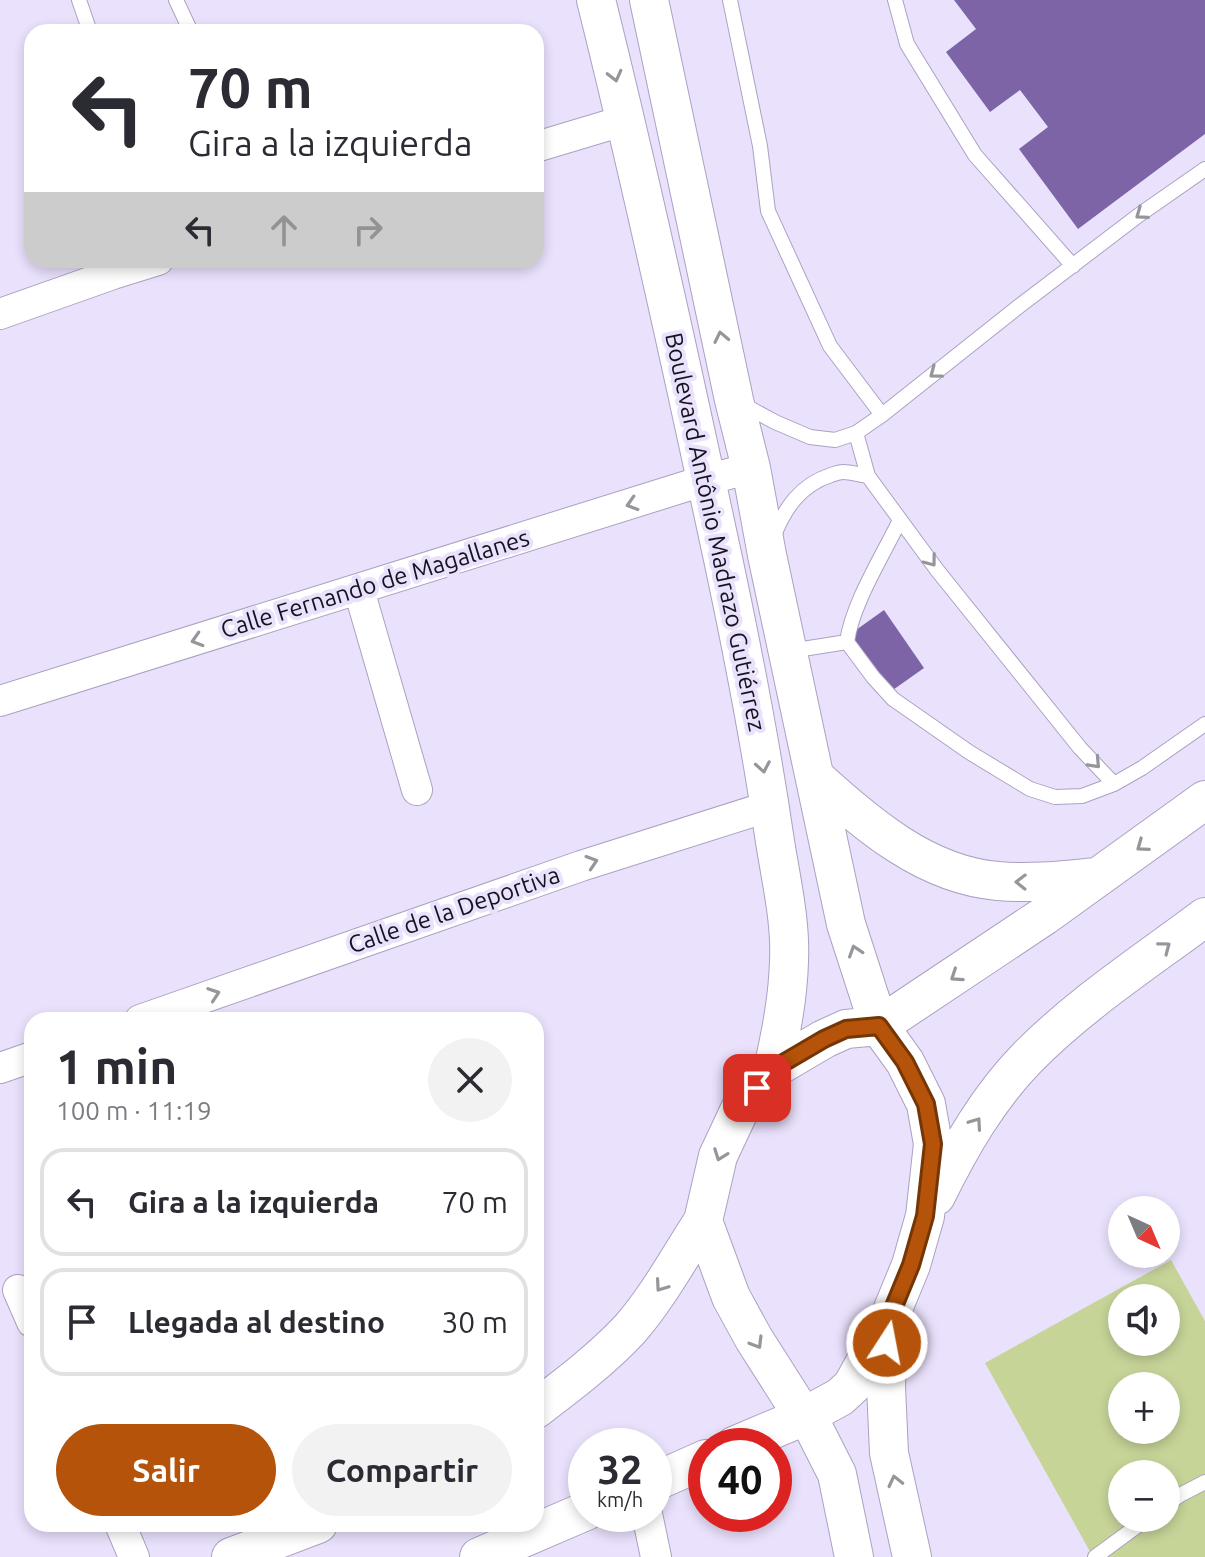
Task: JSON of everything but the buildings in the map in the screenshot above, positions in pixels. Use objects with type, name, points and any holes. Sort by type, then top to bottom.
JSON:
[{"type":"street","name":"Boulevard Antônio Madrazo Gutiérrez","points":[[596,0],[626,120],[706,480],[770,806],[787,920],[789,960],[784,1017],[773,1069]]},
{"type":"street","name":"Boulevard Antônio Madrazo Gutiérrez","points":[[649,0],[846,924],[879,1026],[905,1062],[926,1104],[933,1144],[925,1216]]},
{"type":"street","points":[[544,145],[626,120]]},
{"type":"street","points":[[0,314],[132,268]]},
{"type":"street","name":"Calle Fernando de Magallanes","points":[[0,701],[751,468]]},
{"type":"street","points":[[359,590],[417,790]]},
{"type":"street","points":[[815,777],[871,827],[930,862],[960,874],[996,881],[1028,882],[1099,877]]},
{"type":"street","points":[[544,1403],[583,1374],[631,1328],[665,1280],[703,1221],[718,1156],[741,1107],[773,1069],[846,1029],[879,1026],[1099,877],[1205,800]]},
{"type":"street","name":"Calle de la Deportiva","points":[[163,1012],[581,866],[770,806]]},
{"type":"street","points":[[776,1428],[840,1397],[852,1386],[888,1321],[911,1265],[925,1216],[963,1142],[1025,1060],[1073,1016],[1205,917]]},
{"type":"street","points":[[0,1068],[24,1060]]},
{"type":"street","points":[[703,1221],[731,1297],[796,1405],[807,1415],[837,1474],[854,1557]]},
{"type":"street","points":[[18,1290],[24,1304]]},
{"type":"street","points":[[888,1321],[886,1387],[889,1453],[912,1557]]},
{"type":"street","points":[[544,1529],[568,1519]]},
{"type":"street","points":[[123,1532],[134,1557]]},
{"type":"street","points":[[231,1557],[297,1532]]},
{"type":"street","points":[[479,1557],[537,1532]]},
{"type":"street","points":[[651,1532],[656,1557]]},
{"type":"lane","points":[[79,0],[87,24]]},
{"type":"lane","points":[[176,0],[187,24]]},
{"type":"lane","points":[[730,0],[760,146],[768,211],[830,346],[882,415]]},
{"type":"lane","points":[[895,0],[907,44],[975,155],[1073,266]]},
{"type":"lane","points":[[734,400],[810,437],[835,440],[856,433],[1139,215],[1205,169]]},
{"type":"lane","points":[[856,433],[868,476],[900,520],[1080,748],[1114,784]]},
{"type":"lane","points":[[767,555],[780,519],[803,489],[841,471],[868,476]]},
{"type":"lane","points":[[900,520],[856,611],[847,642],[893,699],[969,752],[1030,789],[1055,797],[1082,796],[1114,784],[1142,768],[1205,724]]},
{"type":"lane","points":[[789,651],[847,642]]},
{"type":"lane","points":[[1180,1495],[1205,1482]]},
{"type":"lane","points":[[1095,1557],[1129,1532]]},
{"type":"green space","points":[[1157,1268],[1175,1268],[1205,1321],[1205,1557],[1093,1557],[985,1363],[1108,1295],[1108,1356],[1180,1356],[1180,1284],[1128,1284]]},
{"type":"route","points":[[757,1088],[773,1069],[846,1029],[879,1026],[905,1062],[926,1104],[933,1144],[925,1216],[911,1265],[888,1321],[887,1343]]}]
